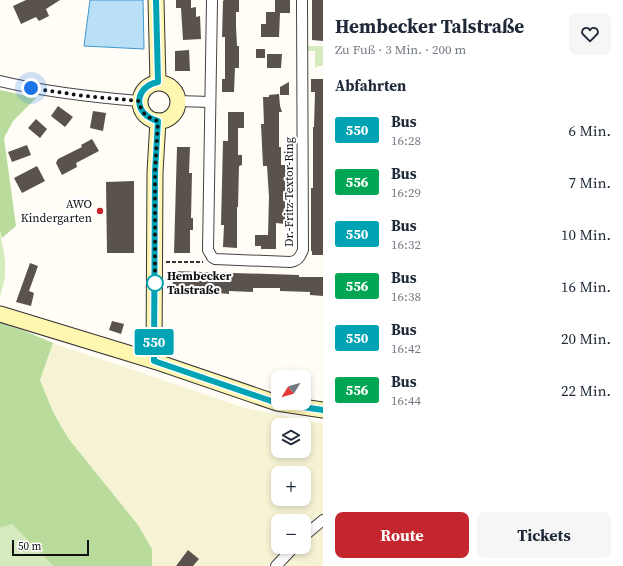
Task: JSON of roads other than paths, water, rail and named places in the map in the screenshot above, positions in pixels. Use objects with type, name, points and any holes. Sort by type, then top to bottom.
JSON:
[{"type":"street","points":[[156,0],[158,82]]},
{"type":"street","points":[[178,101],[210,102],[212,0]]},
{"type":"street","name":"Dr.-Fritz-Textor-Ring","points":[[210,102],[208,250],[215,259],[295,261],[298,259],[303,250],[302,0]]},
{"type":"street","points":[[0,81],[31,88],[84,96],[139,101]]},
{"type":"street","points":[[158,82],[171,87],[175,92],[178,101],[177,108],[170,117],[158,121],[146,116],[142,111],[139,101],[142,92],[146,87],[158,82]]},
{"type":"street","points":[[154,361],[155,172],[158,121]]},
{"type":"street","points":[[0,314],[154,361],[277,403],[323,410]]},
{"type":"street","points":[[311,530],[323,520]]},
{"type":"street","points":[[276,566],[287,554]]},
{"type":"water","points":[[90,0],[143,0],[144,49],[84,46]]},
{"type":"place","name":"AWO Kindergarten","points":[[100,211]]},
{"type":"place","name":"Hembecker Talstraße","points":[[155,283]]}]
